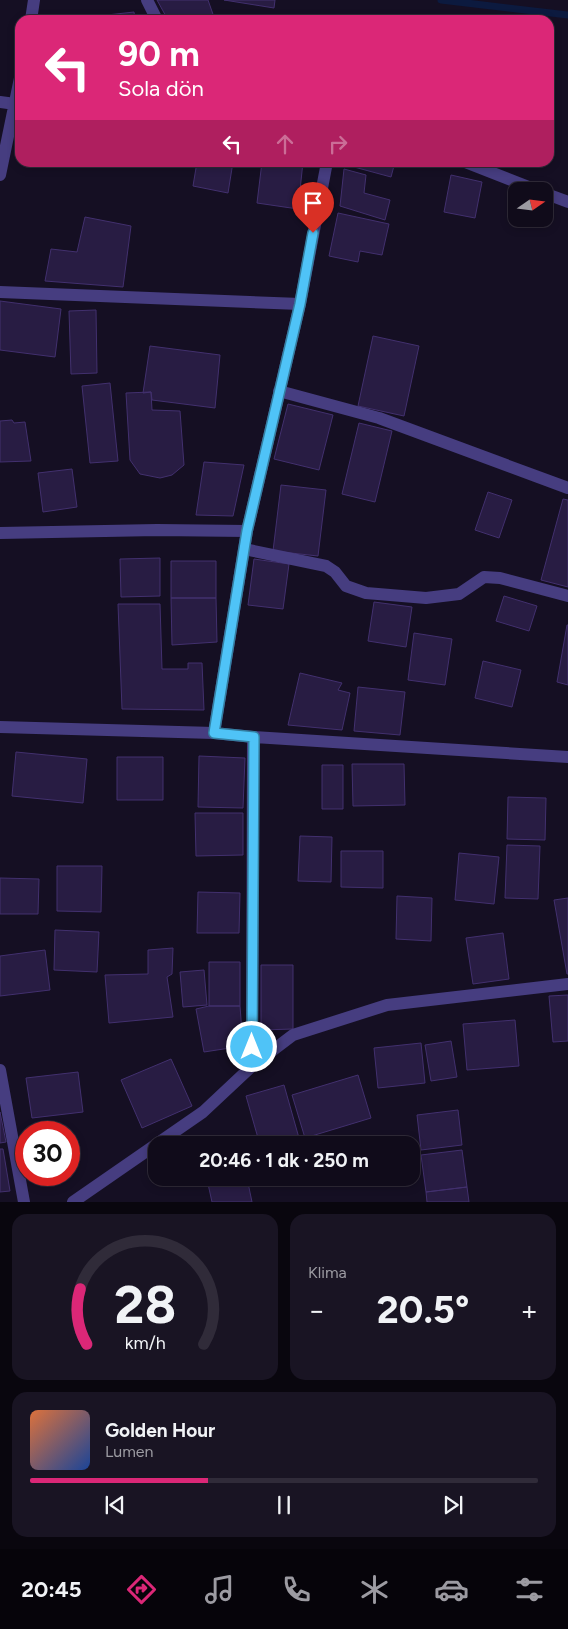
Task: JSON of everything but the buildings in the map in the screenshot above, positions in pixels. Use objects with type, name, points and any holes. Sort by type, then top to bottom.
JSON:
[{"type":"street","points":[[32,15],[34,0]]},
{"type":"street","points":[[147,0],[154,15]]},
{"type":"street","points":[[0,102],[15,104]]},
{"type":"street","points":[[0,175],[15,116]]},
{"type":"street","points":[[214,733],[247,531],[300,304],[326,167]]},
{"type":"street","points":[[478,167],[516,182]]},
{"type":"street","points":[[553,196],[568,202]]},
{"type":"street","points":[[0,292],[300,304]]},
{"type":"street","points":[[279,392],[380,418],[568,488]]},
{"type":"street","points":[[0,533],[157,530],[247,531]]},
{"type":"street","points":[[244,549],[326,566],[336,572],[346,586],[366,593],[426,598],[459,594],[484,577],[500,578],[568,596]]},
{"type":"street","points":[[0,727],[214,733],[568,757]]},
{"type":"street","points":[[252,1066],[254,737]]},
{"type":"street","points":[[73,1202],[203,1112],[252,1066],[293,1034],[387,1005],[568,984]]},
{"type":"street","points":[[0,1070],[24,1202]]},
{"type":"waterway","points":[[441,0],[568,15]]},
{"type":"route","points":[[252,1047],[254,737],[214,733],[247,531],[300,304],[313,233]]}]
